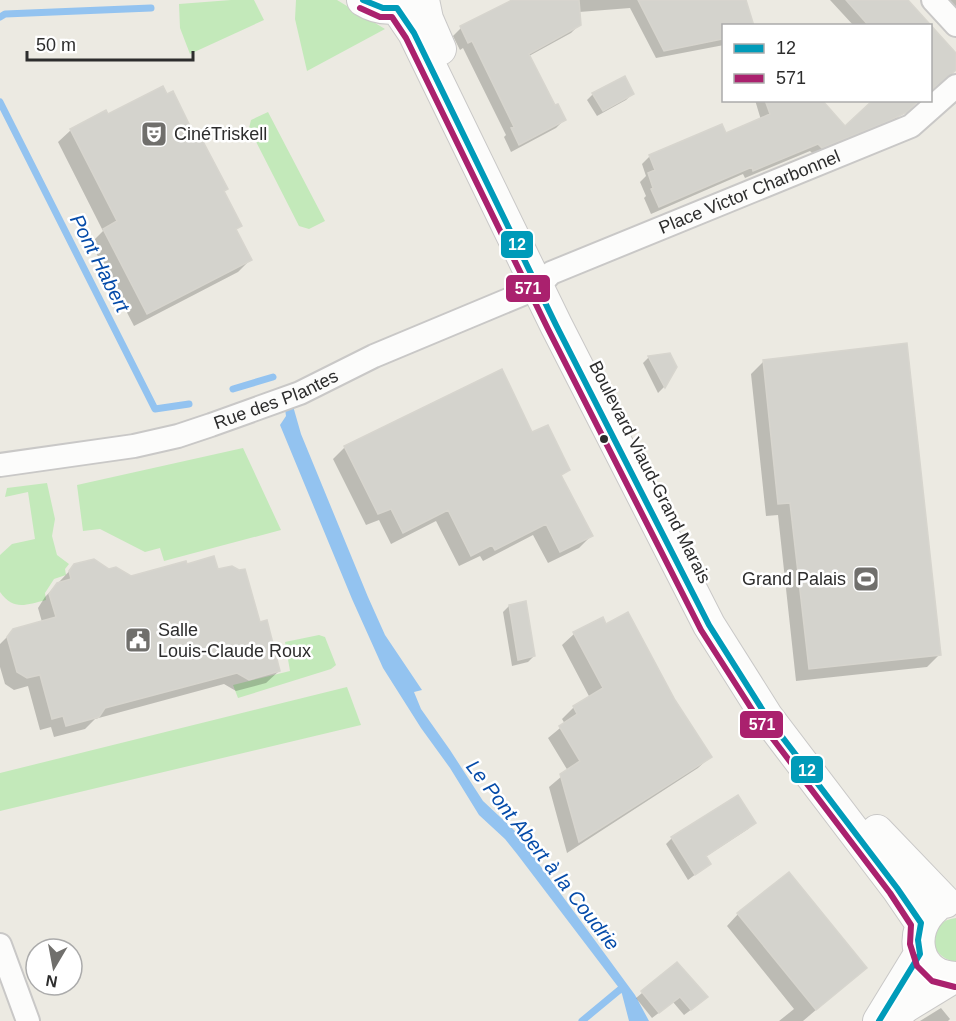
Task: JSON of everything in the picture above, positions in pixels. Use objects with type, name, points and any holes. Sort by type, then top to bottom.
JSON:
[{"type":"main road","points":[[363,0],[383,8],[412,3]]},
{"type":"main road","name":"Boulevard Viaud-Grand Marais","points":[[412,3],[414,33],[725,616],[783,707],[862,815],[951,901]]},
{"type":"main road","name":"Boulevard Viaud-Grand Marais","points":[[544,280],[709,625],[768,717],[921,923]]},
{"type":"main road","points":[[951,901],[935,907],[921,923],[918,940],[920,954],[933,970],[954,978]]},
{"type":"main road","points":[[879,1021],[920,954]]},
{"type":"main road","points":[[888,1021],[906,1006],[954,978]]},
{"type":"street","points":[[933,0],[956,25]]},
{"type":"street","name":"Place Victor Charbonnel","points":[[544,280],[911,126],[956,86]]},
{"type":"street","name":"Rue des Plantes","points":[[0,465],[134,446],[178,436],[211,425],[300,393],[374,356],[544,280]]},
{"type":"street","points":[[0,945],[27,1021]]},
{"type":"green space","points":[[254,0],[264,20],[190,54],[180,28],[179,4]]},
{"type":"green space","points":[[296,0],[337,0],[385,29],[307,71],[295,19]]},
{"type":"green space","points":[[268,112],[325,221],[309,229],[299,226],[249,128],[251,120]]},
{"type":"green space","points":[[243,448],[281,530],[164,561],[160,548],[145,552],[100,529],[83,531],[77,485]]},
{"type":"green space","points":[[47,483],[55,519],[52,536],[57,555],[69,564],[65,569],[66,575],[54,579],[45,593],[46,600],[26,605],[15,604],[0,592],[0,555],[12,544],[35,539],[28,492],[5,497],[7,488]]},
{"type":"green space","points":[[319,635],[325,637],[336,665],[331,669],[238,698],[233,685],[290,671],[285,642]]},
{"type":"green space","points":[[347,687],[361,725],[0,811],[0,773]]},
{"type":"green space","points":[[956,918],[956,962],[946,959],[939,953],[934,939],[939,925]]},
{"type":"water","points":[[293,406],[301,434],[385,635],[422,690],[414,692],[421,709],[483,801],[514,830],[635,995],[649,1021],[629,1021],[619,988],[505,839],[479,815],[383,668],[280,425],[286,416],[285,409]]},
{"type":"building","points":[[512,0],[579,0],[581,25],[529,54],[555,105],[558,104],[566,120],[519,145],[511,128],[514,127],[472,41],[468,43],[460,26]]},
{"type":"building","points":[[638,0],[746,0],[753,24],[722,24],[722,39],[664,51]]},
{"type":"building","points":[[846,0],[908,0],[930,24],[867,24]]},
{"type":"building","points":[[932,26],[956,53],[956,70],[932,89]]},
{"type":"building","points":[[625,76],[634,94],[603,111],[592,93]]},
{"type":"building","points":[[163,86],[167,94],[173,91],[193,132],[197,130],[228,189],[224,191],[242,226],[236,229],[252,260],[147,314],[103,229],[117,221],[70,129],[106,110],[108,114]]},
{"type":"building","points":[[766,102],[824,102],[845,126],[871,102],[917,102],[907,112],[889,121],[822,148],[818,144],[753,171],[752,167],[659,207],[651,189],[653,188],[648,173],[655,170],[649,155],[722,124],[726,133],[770,114]]},
{"type":"building","name":"Grand Palais","points":[[907,343],[941,655],[809,669],[790,503],[778,504],[763,360]]},
{"type":"building","points":[[670,353],[677,367],[665,388],[648,356]]},
{"type":"building","points":[[502,369],[532,432],[548,425],[570,470],[561,475],[593,536],[560,552],[546,524],[495,550],[492,545],[471,556],[448,510],[403,533],[391,509],[378,514],[344,446]]},
{"type":"building","name":"Salle Louis-Claude Roux","points":[[214,556],[218,569],[232,566],[239,570],[245,569],[260,622],[267,620],[280,671],[249,680],[237,673],[105,708],[99,717],[66,726],[63,716],[52,719],[40,675],[27,678],[17,672],[7,637],[13,629],[56,617],[49,594],[57,583],[71,579],[69,571],[74,564],[94,559],[109,569],[116,567],[131,576]]},
{"type":"building","points":[[526,601],[535,656],[518,660],[509,605]]},
{"type":"building","points":[[628,612],[675,700],[712,757],[579,842],[560,774],[580,761],[559,726],[577,714],[573,706],[603,688],[573,632],[603,617],[606,624]]},
{"type":"building","points":[[738,795],[756,823],[706,856],[711,864],[695,875],[671,837]]},
{"type":"building","points":[[789,872],[867,968],[816,1010],[737,913]]},
{"type":"building","points":[[677,962],[708,997],[691,1010],[680,997],[659,1013],[641,991]]},
{"type":"waterway","name":"Pont Habert","points":[[0,17],[5,14],[151,8]]},
{"type":"waterway","name":"Pont Habert","points":[[0,102],[155,409],[189,404]]},
{"type":"waterway","name":"Pont Habert","points":[[233,389],[273,377]]},
{"type":"waterway","points":[[582,1021],[623,987]]},
{"type":"transit line","name":"12","points":[[363,0],[383,8],[397,8],[414,33],[556,325],[709,625],[767,717],[921,923],[918,940],[920,954],[879,1021]]},
{"type":"transit line","name":"571","points":[[360,8],[380,17],[392,17],[406,38],[548,329],[701,630],[760,722],[890,893],[911,925],[910,944],[917,966],[932,981],[955,987]]},
{"type":"place","name":"CinéTriskell","points":[[154,134]]},
{"type":"place","name":"Grand Palais","points":[[866,579]]},
{"type":"place","name":"Salle Louis-Claude Roux","points":[[138,640]]},
{"type":"water label","name":"Le Pont Abert à la Coudrie","points":[[543,855]]}]
